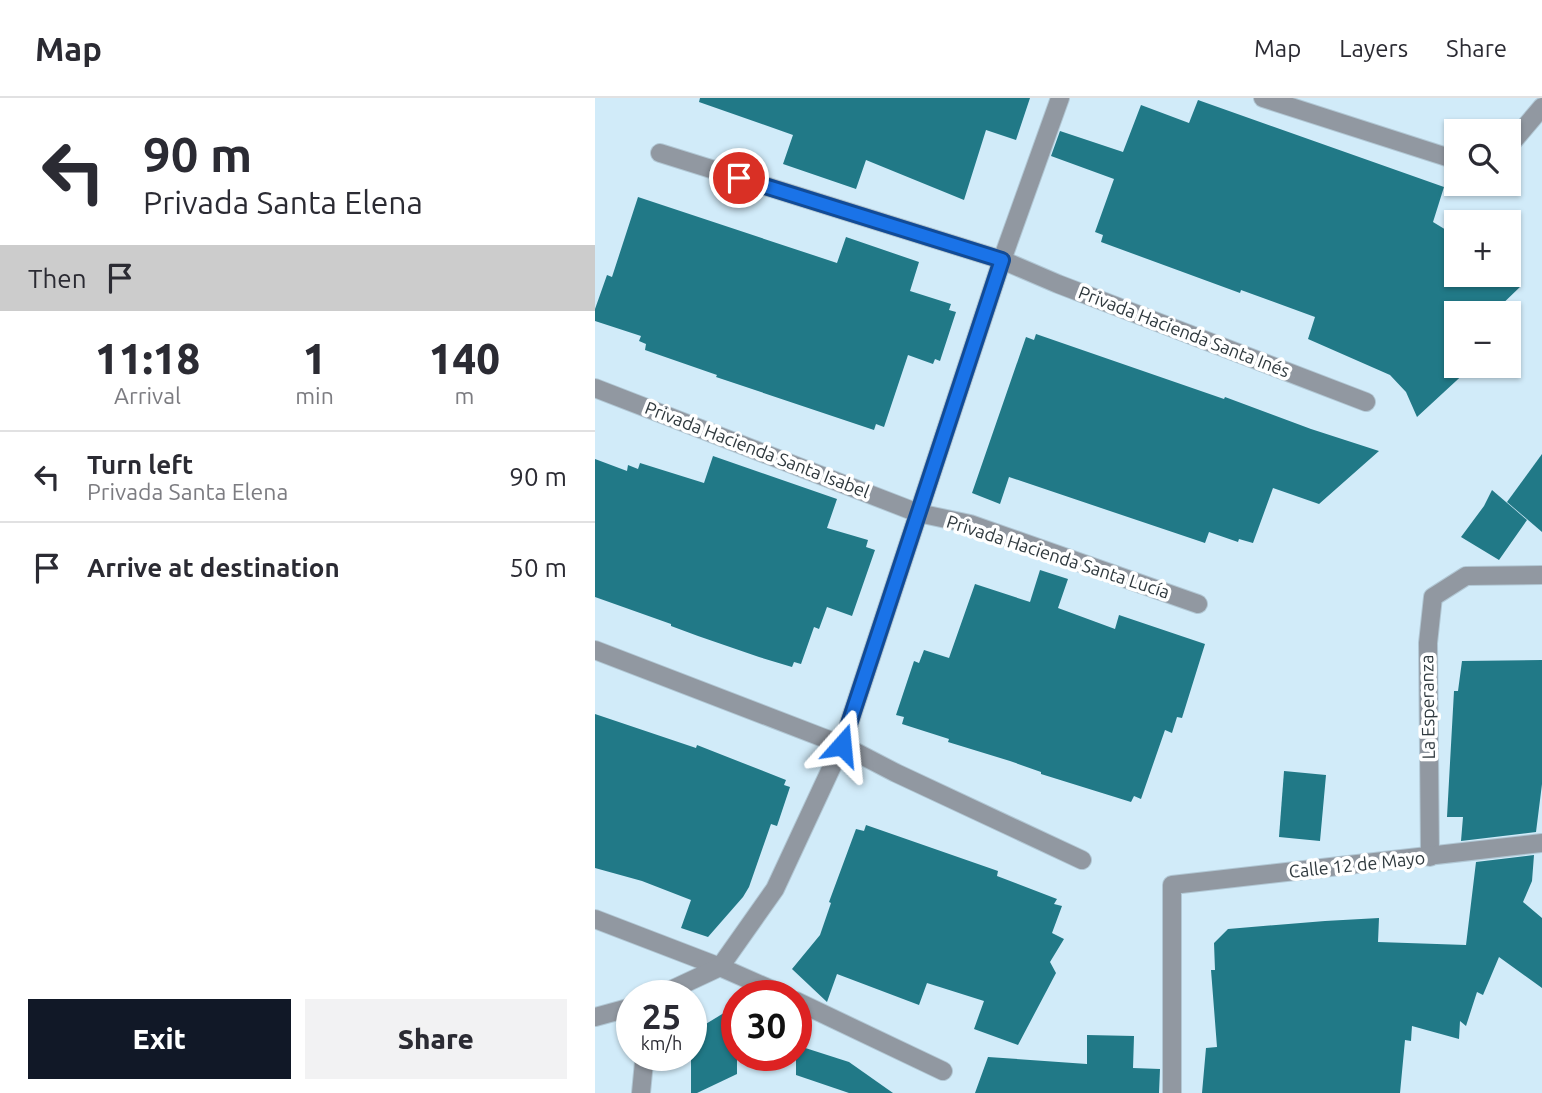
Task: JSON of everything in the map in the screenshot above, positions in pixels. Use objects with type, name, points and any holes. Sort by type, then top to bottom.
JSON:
[{"type":"street","points":[[692,980],[720,967],[775,889],[842,745],[1002,260],[1061,98]]},
{"type":"street","points":[[1263,98],[1444,156]]},
{"type":"street","points":[[1521,132],[1542,107]]},
{"type":"street","name":"Privada Hacienda Santa Inés","points":[[660,153],[1002,260],[1366,402]]},
{"type":"street","name":"Privada Hacienda Santa Isabel","points":[[595,388],[918,513]]},
{"type":"street","name":"Privada Hacienda Santa Lucía","points":[[918,513],[970,524],[1198,604]]},
{"type":"street","name":"La Esperanza","points":[[1430,857],[1428,643],[1433,597],[1466,576],[1542,575]]},
{"type":"street","points":[[595,650],[842,745],[1082,860]]},
{"type":"street","name":"Calle 12 de Mayo","points":[[1172,1093],[1172,885],[1542,843]]},
{"type":"street","points":[[595,919],[750,980]]},
{"type":"street","points":[[812,1009],[943,1071]]},
{"type":"street","points":[[595,1017],[616,1011]]},
{"type":"street","points":[[641,1093],[643,1071]]},
{"type":"building","points":[[700,98],[1030,98],[1016,140],[986,130],[964,200],[866,160],[856,189],[783,164],[793,135],[699,102]]},
{"type":"building","points":[[1198,100],[1444,187],[1433,222],[1444,229],[1444,287],[1520,287],[1505,301],[1444,301],[1444,378],[1459,378],[1417,417],[1406,392],[1390,375],[1308,339],[1315,317],[1241,290],[1240,293],[1101,242],[1103,235],[1095,232],[1114,179],[1051,156],[1060,131],[1123,152],[1141,105],[1189,123]]},
{"type":"building","points":[[638,197],[837,263],[846,237],[919,262],[910,291],[951,304],[949,310],[956,312],[940,361],[935,359],[933,364],[908,355],[884,427],[876,424],[874,430],[645,350],[646,344],[639,341],[641,336],[595,321],[595,309],[607,275],[612,277]]},
{"type":"building","points":[[1036,334],[1379,451],[1319,504],[1273,488],[1253,543],[1239,539],[1238,542],[1209,532],[1205,543],[1009,477],[1000,504],[972,493],[1026,337],[1034,340]]},
{"type":"building","points":[[1542,454],[1542,532],[1507,502]]},
{"type":"building","points":[[713,456],[837,499],[827,528],[868,540],[866,547],[875,550],[852,616],[827,607],[819,629],[814,627],[801,664],[794,662],[792,667],[759,657],[595,597],[595,459],[627,471],[628,465],[638,469],[640,463],[704,483]]},
{"type":"building","points":[[1492,490],[1527,520],[1499,560],[1461,537],[1484,506]]},
{"type":"building","points":[[1040,570],[1068,579],[1058,608],[1115,629],[1119,615],[1205,644],[1182,718],[1177,717],[1172,733],[1165,730],[1141,799],[1134,796],[1131,802],[1041,774],[902,724],[904,717],[896,715],[914,661],[919,663],[924,650],[949,658],[975,584],[1030,602]]},
{"type":"building","points":[[1542,660],[1542,784],[1536,832],[1461,841],[1463,817],[1447,817],[1454,691],[1458,691],[1462,661]]},
{"type":"building","points":[[595,714],[696,748],[697,745],[786,780],[784,785],[790,787],[777,826],[771,824],[749,887],[708,937],[681,928],[691,900],[642,881],[595,868]]},
{"type":"building","points":[[1284,771],[1326,775],[1320,841],[1279,837]]},
{"type":"building","points":[[866,825],[998,871],[997,876],[1057,899],[1054,904],[1062,906],[1052,933],[1064,939],[1050,962],[1056,973],[1018,1045],[974,1029],[984,1001],[927,983],[919,1005],[837,974],[827,1002],[812,988],[812,980],[804,980],[792,969],[820,935],[856,829],[864,831]]},
{"type":"building","points":[[1534,855],[1532,881],[1523,902],[1542,918],[1542,988],[1499,957],[1483,995],[1477,992],[1466,1026],[1460,1021],[1459,1039],[1412,1026],[1411,1041],[1405,1040],[1400,1093],[1202,1093],[1206,1048],[1217,1047],[1211,970],[1215,970],[1214,943],[1228,929],[1379,918],[1378,942],[1466,945],[1476,862]]},
{"type":"building","points":[[721,1015],[721,1071],[737,1071],[737,1074],[697,1093],[691,1093],[691,1071],[707,1071],[707,1023]]},
{"type":"building","points":[[1087,1035],[1134,1036],[1133,1068],[1160,1069],[1159,1093],[975,1093],[988,1057],[1087,1064]]},
{"type":"building","points":[[812,1050],[849,1062],[893,1093],[849,1093],[796,1075],[796,1071],[812,1071]]},
{"type":"route","points":[[739,178],[1002,260],[842,745]]}]
